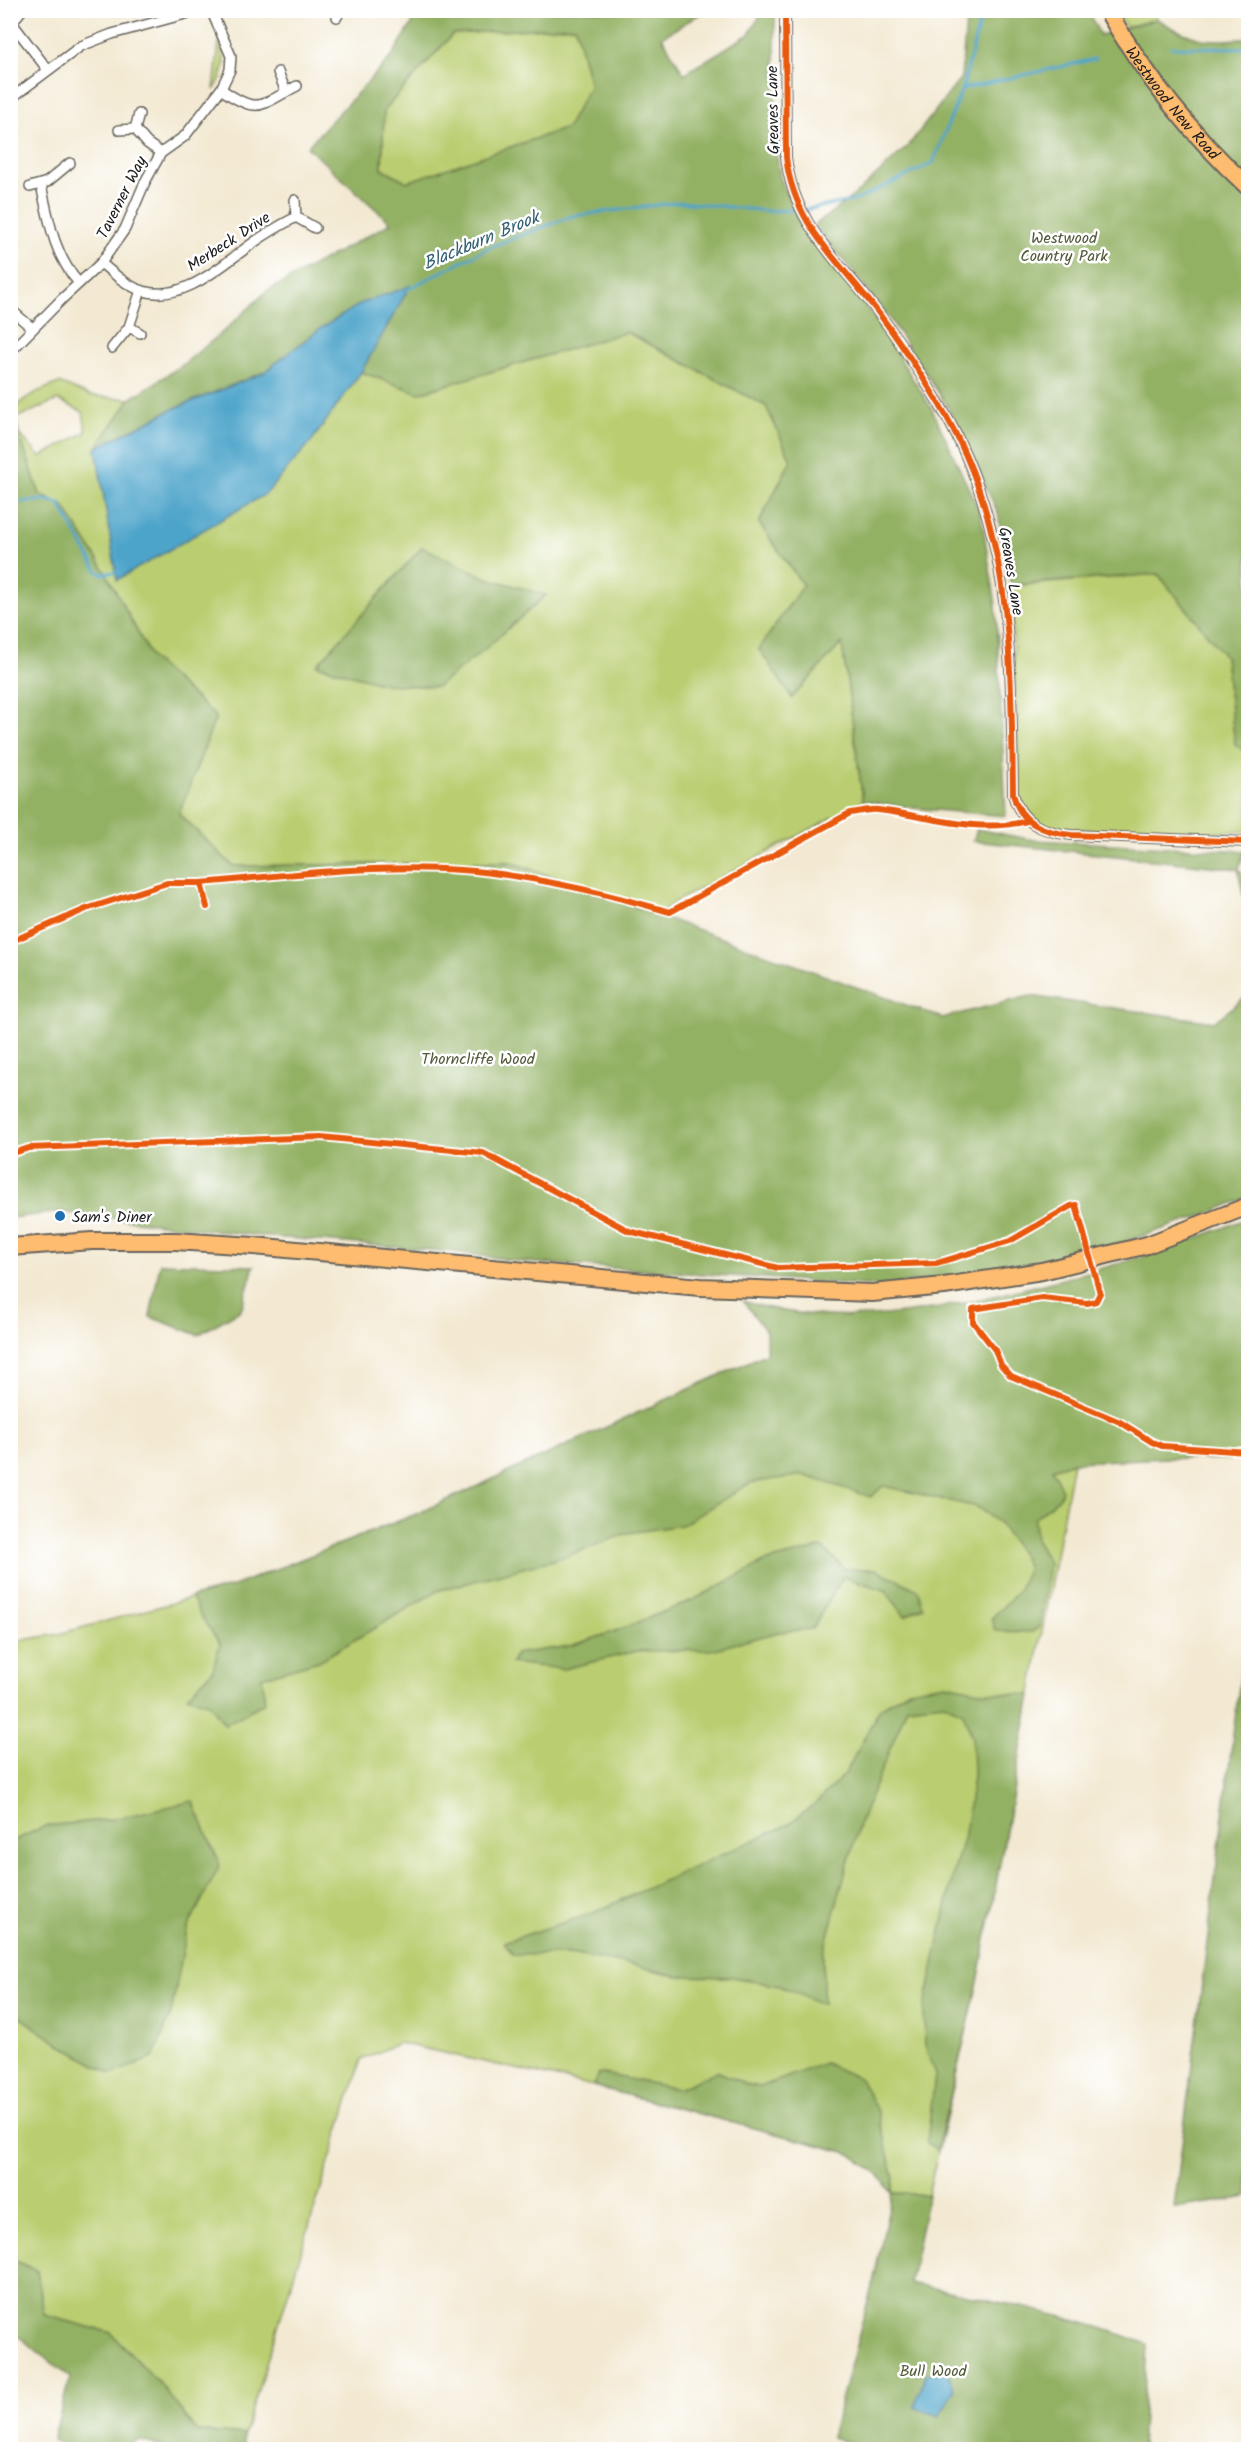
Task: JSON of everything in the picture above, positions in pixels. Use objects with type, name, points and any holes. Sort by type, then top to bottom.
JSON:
[{"type":"highway","name":"Westwood New Road","points":[[1107,10],[1145,70],[1182,118],[1248,187]]},
{"type":"highway","points":[[10,1247],[92,1241],[175,1241],[254,1246],[700,1287],[872,1293],[944,1286],[1042,1271],[1147,1245],[1248,1206]]},
{"type":"street","points":[[22,10],[11,23],[48,70]]},
{"type":"street","points":[[10,99],[74,51],[97,40],[201,10]]},
{"type":"street","name":"Taverner Way","points":[[10,352],[101,263],[124,229],[161,153],[185,136],[221,89],[230,70],[231,56],[211,10]]},
{"type":"street","name":"Greaves Lane","points":[[785,10],[784,92],[788,178],[803,218],[878,312],[938,403],[963,450],[988,514],[998,556],[1011,655],[1013,794],[1020,813],[1027,821],[1042,829],[1071,836],[1248,842]]},
{"type":"street","points":[[278,72],[286,92]]},
{"type":"street","points":[[221,89],[241,103],[249,105],[266,104],[297,86]]},
{"type":"street","points":[[135,129],[140,114]]},
{"type":"street","points":[[135,129],[147,143],[161,153]]},
{"type":"street","points":[[119,130],[135,129]]},
{"type":"street","points":[[30,188],[41,185],[70,163]]},
{"type":"street","points":[[41,185],[59,255],[79,283]]},
{"type":"street","name":"Merbeck Drive","points":[[294,200],[296,217]]},
{"type":"street","name":"Merbeck Drive","points":[[101,263],[120,279],[141,290],[160,293],[169,291],[202,279],[269,232],[296,217]]},
{"type":"street","name":"Merbeck Drive","points":[[296,217],[315,228]]},
{"type":"street","points":[[112,348],[129,327],[141,290]]},
{"type":"street","points":[[10,309],[32,328]]},
{"type":"street","points":[[129,327],[140,333]]},
{"type":"green space","points":[[420,11],[705,11],[662,37],[684,74],[749,34],[763,11],[775,11],[776,151],[780,177],[800,226],[873,316],[932,409],[981,515],[996,605],[1006,816],[922,809],[863,801],[842,643],[792,698],[759,649],[803,585],[759,523],[791,460],[766,406],[627,332],[419,393],[361,372],[409,287],[321,328],[263,373],[172,409],[96,448],[130,399],[181,366],[267,291],[391,223],[307,147],[392,56]],"holes":[[[575,26],[590,85],[567,128],[407,182],[382,168],[384,110],[453,34]]]},
{"type":"green space","name":"Westwood Country Park","points":[[967,11],[1088,11],[1100,35],[1157,19],[1181,32],[1201,39],[1248,38],[1248,753],[1235,744],[1225,656],[1158,574],[1011,585],[998,513],[948,407],[886,313],[815,225],[857,193],[908,146],[961,78]]},
{"type":"green space","points":[[1117,11],[1152,11],[1157,19],[1126,27]]},
{"type":"green space","points":[[575,26],[590,85],[567,128],[407,182],[382,168],[384,110],[453,34]]},
{"type":"green space","points":[[219,42],[224,54],[224,66],[221,78],[214,90]]},
{"type":"green space","points":[[626,332],[766,406],[791,460],[759,523],[803,585],[759,650],[842,643],[863,801],[673,903],[659,915],[511,862],[233,866],[176,811],[216,717],[152,659],[105,572],[63,505],[40,495],[19,433],[11,426],[15,409],[34,393],[59,383],[91,396],[130,399],[96,449],[117,579],[311,442],[361,372],[419,393]],"holes":[[[58,400],[83,412],[86,432],[40,457],[19,433],[16,418]]]},
{"type":"green space","name":"Thorncliffe Wood","points":[[10,426],[19,433],[40,495],[63,505],[105,571],[152,659],[216,717],[179,814],[233,866],[511,862],[942,1018],[1030,996],[1214,1022],[1248,995],[1248,1197],[1199,1217],[1112,1246],[1002,1270],[882,1286],[523,1262],[455,1252],[260,1236],[61,1212],[11,1218]]},
{"type":"green space","points":[[422,547],[487,578],[546,595],[484,650],[437,687],[384,684],[317,665]]},
{"type":"green space","points":[[1158,574],[1225,656],[1235,744],[1248,753],[1248,831],[1205,833],[1069,829],[1040,824],[1020,804],[1011,586]]},
{"type":"green space","points":[[977,829],[1033,840],[1245,851],[1239,869],[1248,880],[1248,918],[1238,869],[973,841]]},
{"type":"green space","points":[[1248,1218],[1248,1460],[1167,1458],[1073,1462],[1052,1469],[1062,1491],[1059,1498],[1034,1519],[1036,1541],[1049,1563],[1040,1626],[1032,1632],[995,1631],[991,1619],[1018,1591],[1028,1568],[1020,1552],[999,1523],[977,1507],[883,1486],[871,1497],[803,1475],[750,1483],[682,1525],[628,1533],[564,1557],[437,1591],[319,1661],[262,1677],[265,1702],[225,1725],[210,1704],[187,1696],[213,1670],[220,1644],[200,1615],[192,1597],[231,1587],[419,1513],[766,1354],[766,1331],[743,1301],[780,1310],[852,1317],[924,1310],[995,1296],[1086,1273],[1168,1248]]},
{"type":"green space","points":[[160,1263],[254,1266],[241,1310],[198,1335],[150,1317]]},
{"type":"green space","points":[[766,1354],[1073,1462],[978,1982],[928,2195],[892,2193],[878,2174],[849,2153],[593,2086],[399,2043],[361,2060],[244,2435],[197,2431],[160,2384],[111,2333],[44,2315],[37,2271],[11,2259],[11,1642],[59,1634],[231,1587],[419,1513]]},
{"type":"green space","points":[[822,1547],[845,1569],[876,1569],[918,1590],[923,1607],[905,1616],[885,1590],[843,1577],[812,1629],[779,1632],[711,1650],[637,1651],[564,1669],[511,1663],[515,1654],[570,1646],[616,1631],[695,1599],[764,1562]]},
{"type":"green space","points":[[1248,1615],[1248,2197],[1174,2208]]},
{"type":"green space","points":[[946,1684],[984,1692],[1031,1695],[978,1982],[937,2150],[927,2143],[935,2075],[925,2046],[924,2010],[953,1875],[966,1828],[973,1776],[972,1738],[963,1712],[944,1703],[907,1707],[859,1825],[838,1898],[823,1954],[823,2004],[779,1986],[732,1977],[678,1976],[633,1965],[569,1954],[513,1955],[504,1942],[593,1913],[787,1825],[814,1805],[845,1774],[880,1708],[909,1690]]},
{"type":"green space","points":[[193,1801],[220,1865],[187,1929],[171,2014],[153,2058],[111,2074],[62,2046],[11,2011],[11,1842],[45,1826],[114,1819]]},
{"type":"green space","points":[[825,2063],[860,2079],[877,2110],[894,2178],[892,2193],[878,2174],[849,2153],[593,2086],[599,2073],[678,2089],[717,2071],[746,2084],[760,2087]]},
{"type":"green space","name":"Bull Wood","points":[[892,2193],[928,2195],[910,2283],[1059,2316],[1147,2344],[1141,2449],[877,2450],[831,2437],[873,2283]]},
{"type":"green space","points":[[11,2259],[37,2271],[44,2315],[111,2333],[160,2384],[197,2431],[244,2435],[244,2449],[167,2449],[140,2440],[113,2449],[65,2449],[53,2440],[70,2377],[13,2332],[11,2334]]},
{"type":"water","points":[[410,286],[361,372],[311,442],[266,494],[117,580],[96,448],[173,409],[263,373],[321,328],[362,303]]},
{"type":"water","points":[[947,2371],[955,2390],[939,2416],[914,2407],[926,2374]]},
{"type":"waterway","name":"Blackburn Brook","points":[[804,210],[857,200],[933,163],[962,89],[980,21],[990,10]]},
{"type":"waterway","points":[[1171,47],[1248,48]]},
{"type":"waterway","points":[[962,89],[1095,59]]},
{"type":"waterway","name":"Blackburn Brook","points":[[408,289],[490,247],[573,216],[680,202],[768,211],[798,210]]},
{"type":"waterway","name":"Blackburn Brook","points":[[21,502],[45,500],[59,503],[96,569],[101,574],[116,572],[119,569]]},
{"type":"cycle path","points":[[785,10],[786,157],[798,203],[820,240],[885,322],[931,390],[963,448],[981,495],[994,543],[1003,592],[1011,692],[1013,794],[1016,804],[1027,819],[1034,824],[1061,834],[1248,842]]},
{"type":"cycle path","points":[[207,907],[201,883],[331,871],[396,868],[487,872],[540,880],[670,912],[850,813],[878,810],[953,823],[990,826],[1027,821]]},
{"type":"cycle path","points":[[10,942],[86,909],[167,883],[201,883]]},
{"type":"cycle path","points":[[10,1154],[29,1148],[321,1137],[483,1153],[629,1231],[778,1268],[937,1263],[1010,1241],[1076,1205],[1100,1293],[1096,1301],[1087,1303],[1042,1298],[973,1309],[973,1322],[995,1350],[1001,1365],[1011,1376],[1120,1422],[1162,1446],[1248,1452]]},
{"type":"place","name":"Sam's Diner","points":[[60,1216]]}]
